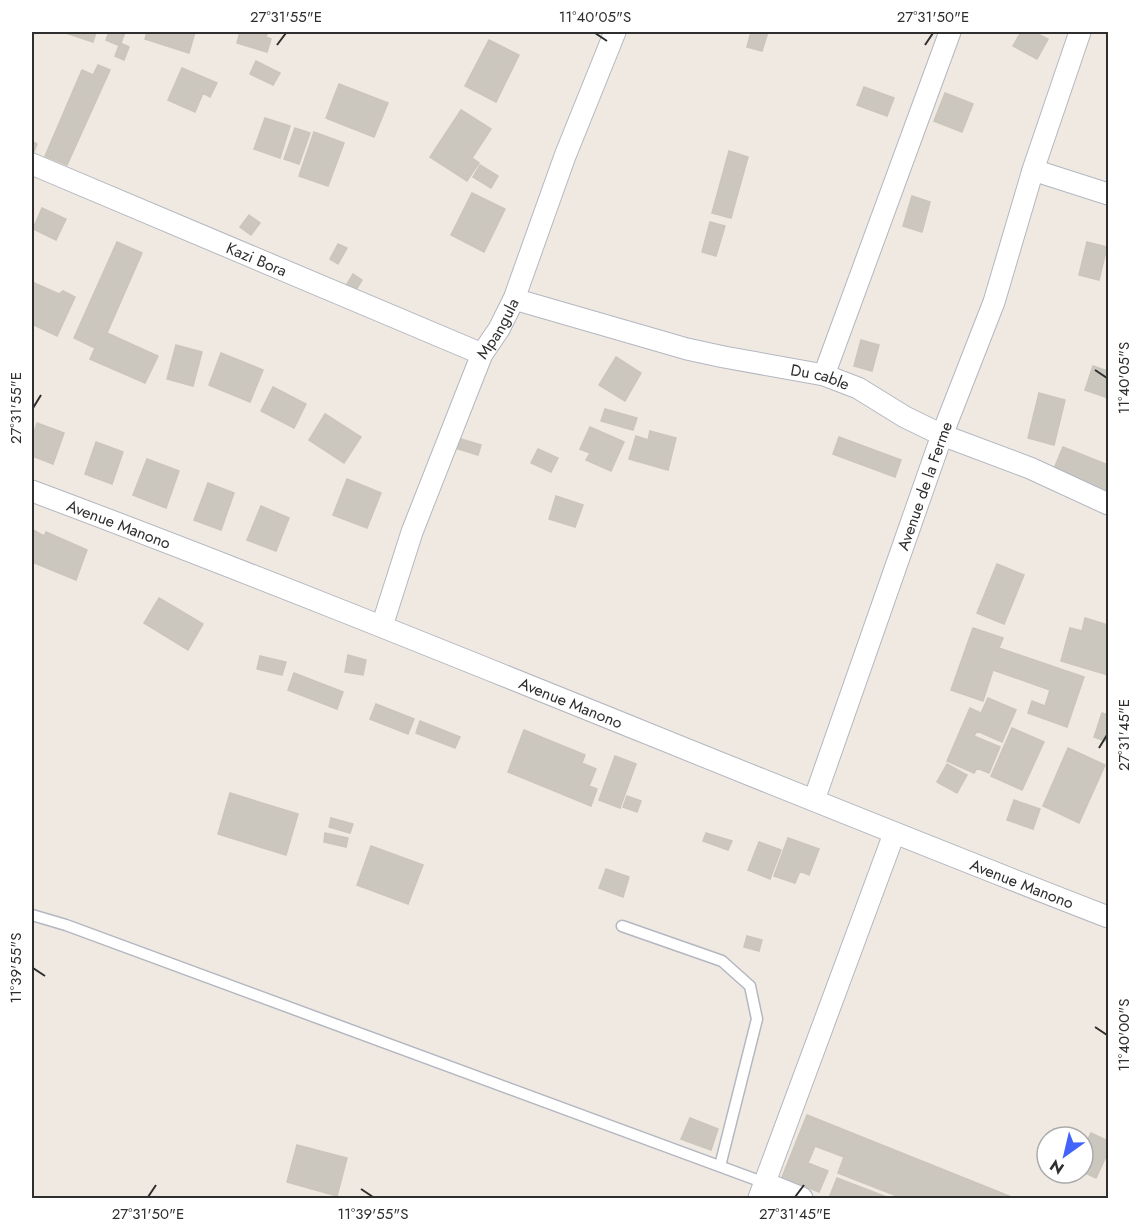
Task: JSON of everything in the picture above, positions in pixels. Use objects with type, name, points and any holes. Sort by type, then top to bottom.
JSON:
[{"type":"street","name":"Mpangula","points":[[382,626],[412,532],[482,354],[499,329],[514,299],[565,156],[615,32]]},
{"type":"street","points":[[824,375],[950,32]]},
{"type":"street","name":"Avenue de la Ferme","points":[[814,800],[942,435],[994,302],[1033,170],[1080,32]]},
{"type":"street","name":"Kazi Bora","points":[[32,164],[482,354]]},
{"type":"street","points":[[1033,170],[1108,194]]},
{"type":"street","name":"Du cable","points":[[514,299],[687,349],[824,375],[858,388],[905,417],[942,435],[1030,468],[1108,504]]},
{"type":"street","name":"Avenue Manono","points":[[32,491],[382,626],[894,834],[1108,917]]},
{"type":"street","points":[[802,1198],[762,1191],[894,834]]},
{"type":"lane","points":[[32,915],[66,925],[720,1167],[762,1191]]},
{"type":"lane","points":[[622,926],[722,961],[750,986],[757,1019],[720,1167]]},
{"type":"building","points":[[63,32],[96,32],[93,42]]},
{"type":"building","points":[[109,32],[125,32],[120,46],[106,40]]},
{"type":"building","points":[[147,32],[195,32],[189,53],[145,39]]},
{"type":"building","points":[[240,32],[268,32],[266,37],[271,39],[267,52],[237,43]]},
{"type":"building","points":[[751,32],[768,32],[762,51],[747,47]]},
{"type":"building","points":[[1021,32],[1034,32],[1048,39],[1037,59],[1013,46]]},
{"type":"building","points":[[489,40],[519,55],[496,102],[465,86]]},
{"type":"building","points":[[120,43],[129,47],[124,60],[115,56]]},
{"type":"building","points":[[256,61],[280,73],[273,85],[250,74]]},
{"type":"building","points":[[98,65],[110,70],[67,165],[45,156],[82,70],[93,75]]},
{"type":"building","points":[[182,68],[217,83],[210,97],[203,93],[195,112],[168,100]]},
{"type":"building","points":[[339,84],[388,103],[374,137],[326,118]]},
{"type":"building","points":[[864,87],[894,98],[887,116],[857,105]]},
{"type":"building","points":[[945,93],[973,104],[962,132],[934,121]]},
{"type":"building","points":[[461,110],[491,129],[472,158],[479,163],[467,181],[430,157]]},
{"type":"building","points":[[265,118],[290,126],[280,158],[254,149]]},
{"type":"building","points":[[295,128],[310,133],[299,164],[284,159]]},
{"type":"building","points":[[314,132],[344,143],[328,186],[299,176]]},
{"type":"building","points":[[32,141],[37,144],[33,154],[32,153]]},
{"type":"building","points":[[729,151],[748,157],[731,218],[712,213]]},
{"type":"building","points":[[480,165],[498,176],[491,188],[473,177]]},
{"type":"building","points":[[472,193],[505,209],[484,252],[451,235]]},
{"type":"building","points":[[912,196],[930,202],[922,232],[903,226]]},
{"type":"building","points":[[42,208],[66,219],[56,240],[33,229]]},
{"type":"building","points":[[249,215],[260,223],[251,235],[240,227]]},
{"type":"building","points":[[710,222],[725,226],[716,256],[702,252]]},
{"type":"building","points":[[117,242],[142,253],[107,333],[158,356],[145,383],[90,359],[95,348],[74,338]]},
{"type":"building","points":[[1087,242],[1107,247],[1099,280],[1079,275]]},
{"type":"building","points":[[338,244],[347,248],[338,264],[330,259]]},
{"type":"building","points":[[353,274],[362,280],[353,295],[344,289]]},
{"type":"building","points":[[32,282],[59,294],[63,291],[75,297],[57,336],[32,324]]},
{"type":"building","points":[[861,340],[879,345],[872,371],[854,366]]},
{"type":"building","points":[[176,345],[202,352],[193,386],[167,379]]},
{"type":"building","points":[[221,353],[263,370],[250,402],[209,385]]},
{"type":"building","points":[[616,357],[641,373],[625,401],[599,385]]},
{"type":"building","points":[[1093,366],[1108,371],[1108,398],[1085,390]]},
{"type":"building","points":[[273,387],[306,404],[294,428],[261,411]]},
{"type":"building","points":[[1039,393],[1065,400],[1054,445],[1028,438]]},
{"type":"building","points":[[605,409],[637,418],[633,430],[601,421]]},
{"type":"building","points":[[325,414],[361,437],[344,463],[309,440]]},
{"type":"building","points":[[37,423],[64,433],[53,464],[32,456],[32,439]]},
{"type":"building","points":[[590,427],[624,442],[611,471],[586,460],[590,453],[580,449]]},
{"type":"building","points":[[650,431],[676,438],[668,470],[629,459],[636,436],[648,440]]},
{"type":"building","points":[[839,437],[901,460],[895,477],[833,454]]},
{"type":"building","points":[[458,438],[481,445],[478,455],[455,448]]},
{"type":"building","points":[[96,442],[123,452],[112,484],[85,474]]},
{"type":"building","points":[[1063,447],[1108,465],[1108,494],[1053,471]]},
{"type":"building","points":[[538,449],[558,458],[551,472],[531,463]]},
{"type":"building","points":[[147,459],[179,471],[166,508],[133,495]]},
{"type":"building","points":[[347,479],[381,493],[367,528],[333,515]]},
{"type":"building","points":[[208,483],[234,493],[221,530],[194,520]]},
{"type":"building","points":[[556,496],[583,505],[575,527],[549,519]]},
{"type":"building","points":[[261,506],[289,518],[276,551],[247,540]]},
{"type":"building","points":[[33,530],[44,536],[46,532],[87,550],[76,580],[32,562]]},
{"type":"building","points":[[997,564],[1024,575],[1004,624],[977,613]]},
{"type":"building","points":[[159,598],[203,624],[188,650],[144,623]]},
{"type":"building","points":[[1085,618],[1108,625],[1108,675],[1061,661],[1070,628],[1082,631]]},
{"type":"building","points":[[973,628],[1003,638],[999,648],[1084,677],[1067,727],[1028,713],[1032,701],[1045,706],[1050,690],[993,670],[983,701],[951,690]]},
{"type":"building","points":[[348,655],[366,660],[363,675],[345,672]]},
{"type":"building","points":[[260,656],[286,662],[282,675],[257,669]]},
{"type":"building","points":[[294,673],[343,692],[337,709],[288,690]]},
{"type":"building","points":[[988,698],[1016,710],[1002,742],[977,731],[974,736],[1000,747],[989,773],[977,768],[974,773],[947,761],[970,708],[981,713]]},
{"type":"building","points":[[376,704],[414,719],[408,734],[370,719]]},
{"type":"building","points":[[1102,713],[1108,715],[1108,742],[1094,737]]},
{"type":"building","points":[[420,721],[460,737],[455,748],[416,733]]},
{"type":"building","points":[[1012,728],[1044,742],[1022,790],[991,776]]},
{"type":"building","points":[[524,730],[585,755],[582,763],[596,769],[589,786],[597,789],[591,806],[508,772]]},
{"type":"building","points":[[1068,748],[1105,765],[1079,823],[1043,806]]},
{"type":"building","points":[[615,756],[636,764],[620,808],[599,800]]},
{"type":"building","points":[[947,764],[967,775],[957,793],[937,782]]},
{"type":"building","points":[[230,793],[298,814],[286,855],[218,834]]},
{"type":"building","points":[[627,796],[641,801],[637,812],[623,807]]},
{"type":"building","points":[[1014,800],[1040,809],[1033,829],[1007,820]]},
{"type":"building","points":[[331,818],[353,824],[350,833],[329,827]]},
{"type":"building","points":[[325,833],[348,838],[346,847],[324,842]]},
{"type":"building","points":[[706,833],[732,841],[728,850],[703,841]]},
{"type":"building","points":[[788,838],[819,849],[809,875],[800,871],[795,883],[774,876]]},
{"type":"building","points":[[759,842],[781,850],[770,879],[748,870]]},
{"type":"building","points":[[371,846],[423,865],[408,904],[357,885]]},
{"type":"building","points":[[606,869],[629,877],[623,897],[599,888]]},
{"type":"building","points":[[747,936],[762,940],[759,951],[744,947]]},
{"type":"building","points":[[807,1115],[1014,1198],[902,1198],[838,1173],[844,1157],[815,1146],[808,1163],[828,1171],[819,1192],[782,1177]]},
{"type":"building","points":[[690,1118],[718,1129],[711,1150],[681,1139]]},
{"type":"building","points":[[1095,1135],[1108,1141],[1108,1152],[1096,1178]]},
{"type":"building","points":[[297,1145],[347,1158],[337,1196],[287,1182]]},
{"type":"building","points":[[837,1178],[889,1198],[829,1198]]}]
